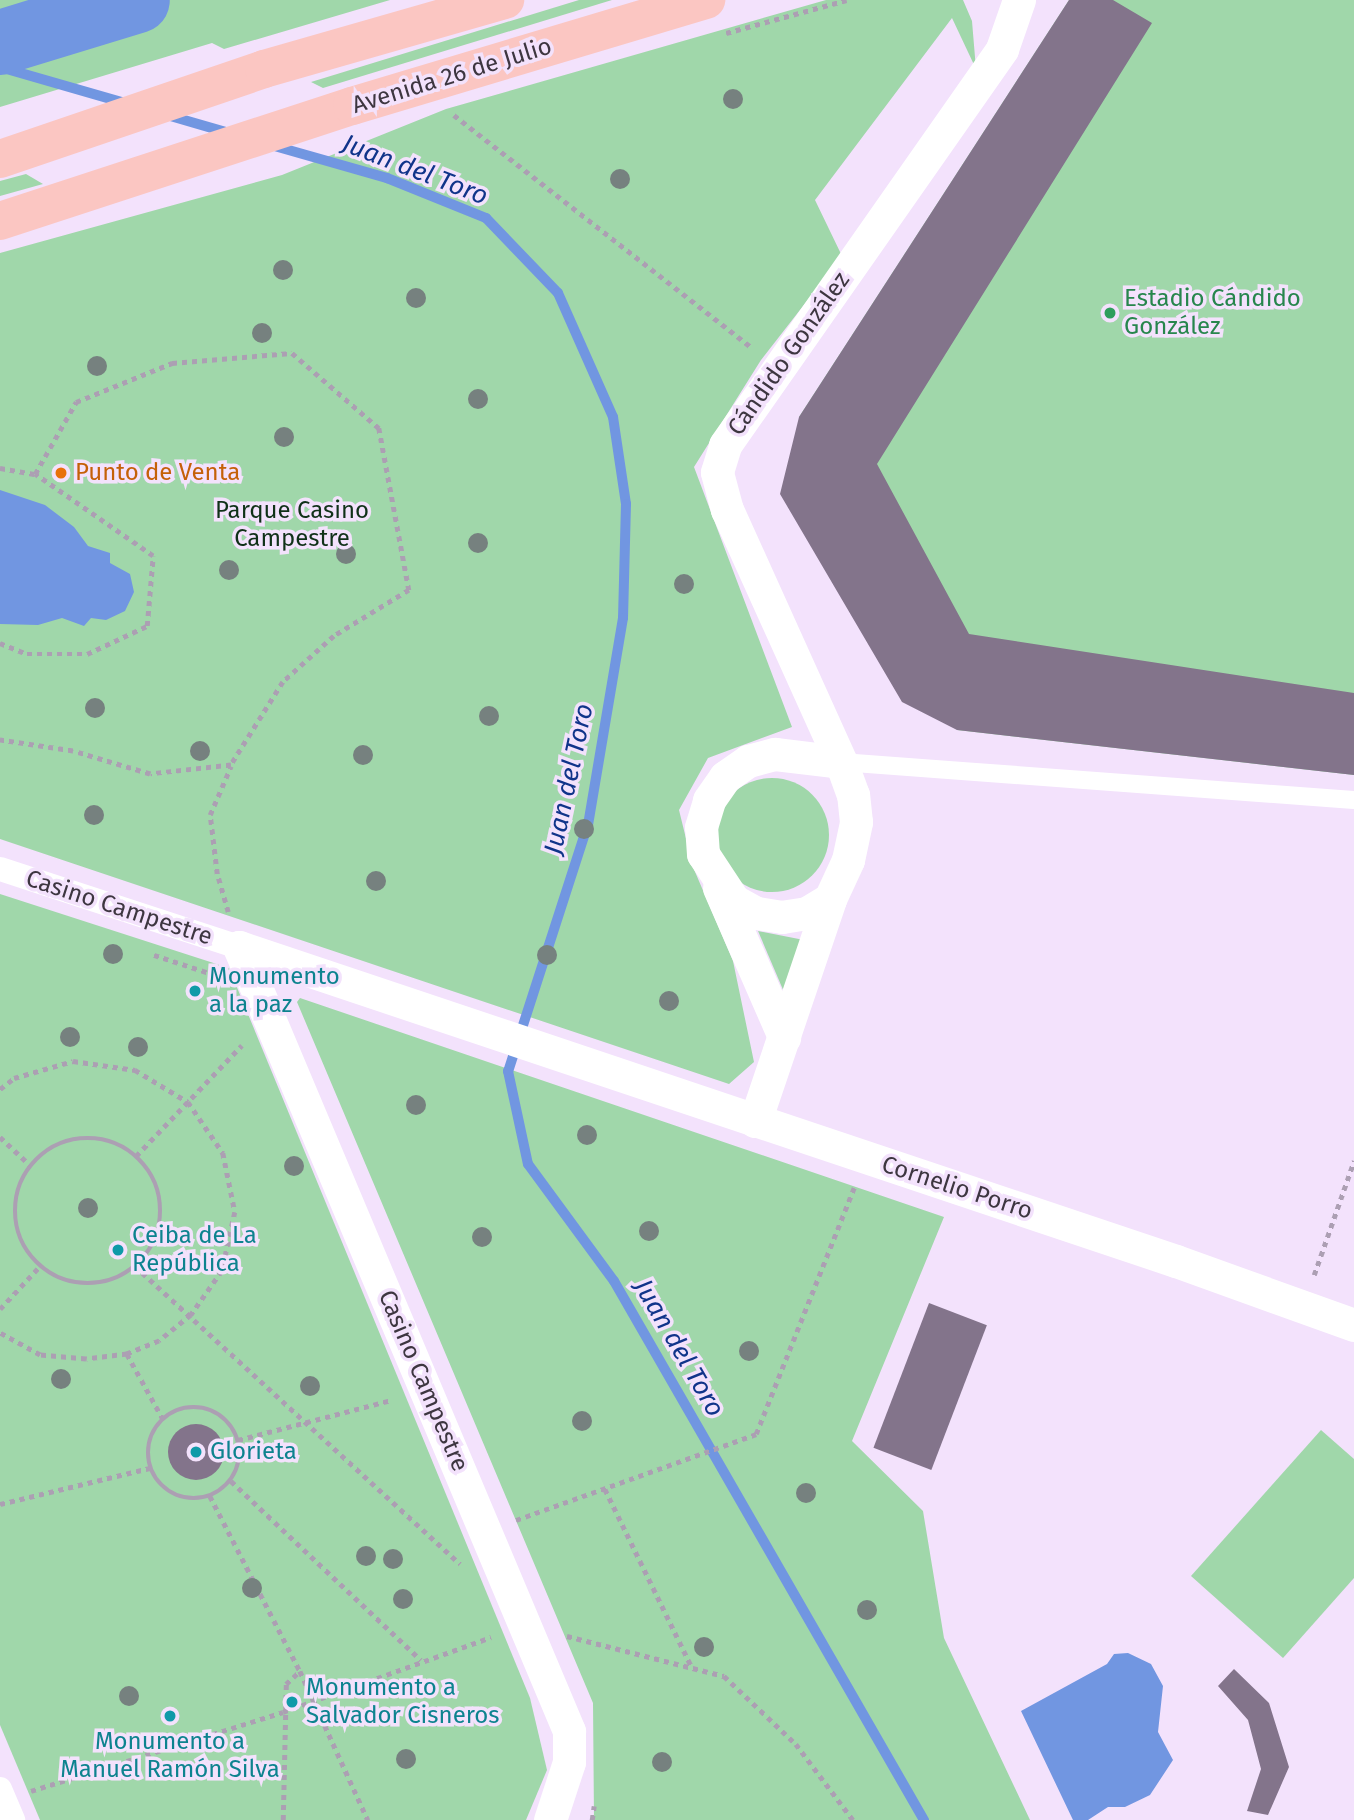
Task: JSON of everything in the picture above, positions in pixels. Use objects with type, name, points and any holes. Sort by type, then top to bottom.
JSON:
[{"type":"main road","points":[[0,159],[264,69],[505,0]]},
{"type":"main road","name":"Avenida 26 de Julio","points":[[0,221],[80,198],[352,106],[706,0]]},
{"type":"street","points":[[995,0],[1002,49]]},
{"type":"street","name":"Cándido González","points":[[755,1121],[830,899],[848,860],[856,822],[853,795],[841,762],[727,510],[717,471],[724,445],[1002,49],[1019,0]]},
{"type":"street","points":[[783,1037],[703,854],[701,827],[709,800],[725,777],[748,761],[775,754],[841,762]]},
{"type":"street","name":"Casino Campestre","points":[[0,869],[558,1056]]},
{"type":"street","points":[[714,877],[734,901],[756,912],[782,917],[807,914],[830,899]]},
{"type":"street","name":"Casino Campestre","points":[[239,947],[528,1625],[569,1731],[569,1762],[550,1820]]},
{"type":"street","name":"Cornelio Porro","points":[[558,1056],[1354,1325]]},
{"type":"lane","points":[[841,762],[1354,800]]},
{"type":"path","points":[[446,109],[779,369]]},
{"type":"path","points":[[34,474],[76,402],[172,363],[292,353],[379,428],[395,495],[409,590],[334,636],[283,682],[231,765],[210,814],[217,874],[239,947]]},
{"type":"path","points":[[0,468],[34,474],[153,556],[146,626],[88,654],[27,654],[0,643]]},
{"type":"path","points":[[0,740],[74,751],[150,774],[231,765]]},
{"type":"path","points":[[136,1156],[245,1041]]},
{"type":"path","points":[[0,1089],[14,1078],[74,1061],[135,1070],[188,1102],[223,1153],[235,1212],[222,1271],[191,1315],[159,1341],[127,1354],[86,1359],[40,1355],[0,1333]]},
{"type":"path","points":[[0,1137],[30,1166]]},
{"type":"path","points":[[89,1138],[114,1143],[136,1156],[152,1176],[160,1200],[160,1225],[151,1249],[135,1266],[97,1284],[67,1280],[40,1266],[26,1250],[15,1211],[18,1187],[30,1166],[64,1142],[89,1138]]},
{"type":"path","points":[[514,1520],[756,1434],[865,1158]]},
{"type":"path","points":[[1314,1275],[1354,1161]]},
{"type":"path","points":[[0,1308],[40,1266]]},
{"type":"path","points":[[135,1266],[191,1315],[306,1426],[463,1567]]},
{"type":"path","points":[[127,1354],[163,1419]]},
{"type":"path","points":[[238,1440],[306,1426],[426,1390]]},
{"type":"path","points":[[181,1409],[210,1410],[227,1422],[238,1440],[239,1462],[231,1481],[210,1496],[179,1497],[161,1485],[150,1468],[148,1446],[163,1419],[181,1409]]},
{"type":"path","points":[[0,1503],[150,1468]]},
{"type":"path","points":[[231,1481],[421,1660]]},
{"type":"path","points":[[605,1489],[693,1668]]},
{"type":"path","points":[[210,1496],[300,1671],[368,1820]]},
{"type":"path","points":[[6,1803],[283,1712],[421,1660],[528,1625]]},
{"type":"path","points":[[565,1635],[724,1676],[796,1744],[853,1820]]},
{"type":"path","points":[[283,1820],[283,1712],[286,1684],[300,1671]]},
{"type":"green space","points":[[0,0],[390,0],[224,49],[212,43],[0,107]]},
{"type":"green space","points":[[579,0],[612,0],[323,88],[311,82]]},
{"type":"green space","name":"Parque Casino Campestre","points":[[826,0],[963,0],[972,21],[976,69],[952,18],[815,200],[842,256],[761,360],[694,467],[792,727],[708,758],[679,810],[693,867],[733,961],[754,1062],[729,1084],[0,839],[0,253],[282,175],[446,109]]},
{"type":"green space","name":"Estadio Cándido González","points":[[1069,0],[1354,0],[1354,775],[957,730],[799,417]]},
{"type":"green space","points":[[26,174],[43,184],[0,196],[0,181]]},
{"type":"green space","points":[[772,778],[794,782],[812,795],[825,813],[829,835],[825,857],[812,875],[794,888],[772,892],[750,888],[732,875],[719,857],[715,835],[719,813],[732,795],[750,782]]},
{"type":"green space","points":[[0,894],[229,968],[530,1698],[547,1770],[526,1820],[40,1820],[0,1725]]},
{"type":"green space","points":[[758,931],[804,940],[784,992]]},
{"type":"green space","points":[[300,998],[944,1217],[852,1441],[923,1511],[944,1638],[1030,1820],[594,1820],[593,1703],[297,1002]]},
{"type":"green space","points":[[1321,1430],[1354,1459],[1354,1578],[1283,1658],[1191,1576]]},
{"type":"water","points":[[0,490],[45,505],[74,527],[88,546],[110,553],[110,563],[130,574],[134,592],[125,611],[106,620],[91,618],[84,626],[62,618],[38,625],[0,624]]},
{"type":"water","points":[[1128,1653],[1151,1664],[1163,1686],[1158,1732],[1173,1760],[1150,1795],[1125,1807],[1108,1807],[1088,1820],[1073,1820],[1021,1711],[1107,1664],[1114,1654]]},
{"type":"building","points":[[1069,0],[1113,0],[1152,23],[877,464],[969,634],[1354,693],[1354,775],[957,730],[902,702],[780,494],[799,417]]},
{"type":"building","points":[[929,1303],[987,1325],[931,1470],[873,1448]]},
{"type":"building","name":"Glorieta","points":[[196,1424],[211,1429],[219,1437],[224,1452],[219,1467],[211,1475],[196,1480],[181,1475],[173,1467],[168,1452],[173,1437],[181,1429]]},
{"type":"building","points":[[1234,1669],[1269,1703],[1289,1767],[1268,1815],[1247,1811],[1261,1769],[1248,1720],[1218,1686]]},
{"type":"waterway","points":[[0,42],[137,0]]},
{"type":"waterway","name":"Juan del Toro","points":[[0,67],[128,104]]},
{"type":"waterway","name":"Juan del Toro","points":[[167,115],[229,133]]},
{"type":"waterway","name":"Juan del Toro","points":[[271,145],[387,178],[486,218],[558,293],[613,417],[626,504],[623,618],[588,824],[508,1071],[528,1164],[614,1281],[924,1820]]},
{"type":"place","name":"Estadio Cándido González","points":[[1110,313]]},
{"type":"place","name":"Punto de Venta","points":[[61,473]]},
{"type":"place","name":"Monumento a la paz","points":[[195,991]]},
{"type":"place","name":"Ceiba de La República","points":[[118,1250]]},
{"type":"place","name":"Glorieta","points":[[196,1452]]},
{"type":"place","name":"Monumento a Salvador Cisneros","points":[[292,1702]]},
{"type":"place","name":"Monumento a Manuel Ramón Silva","points":[[170,1716]]}]
